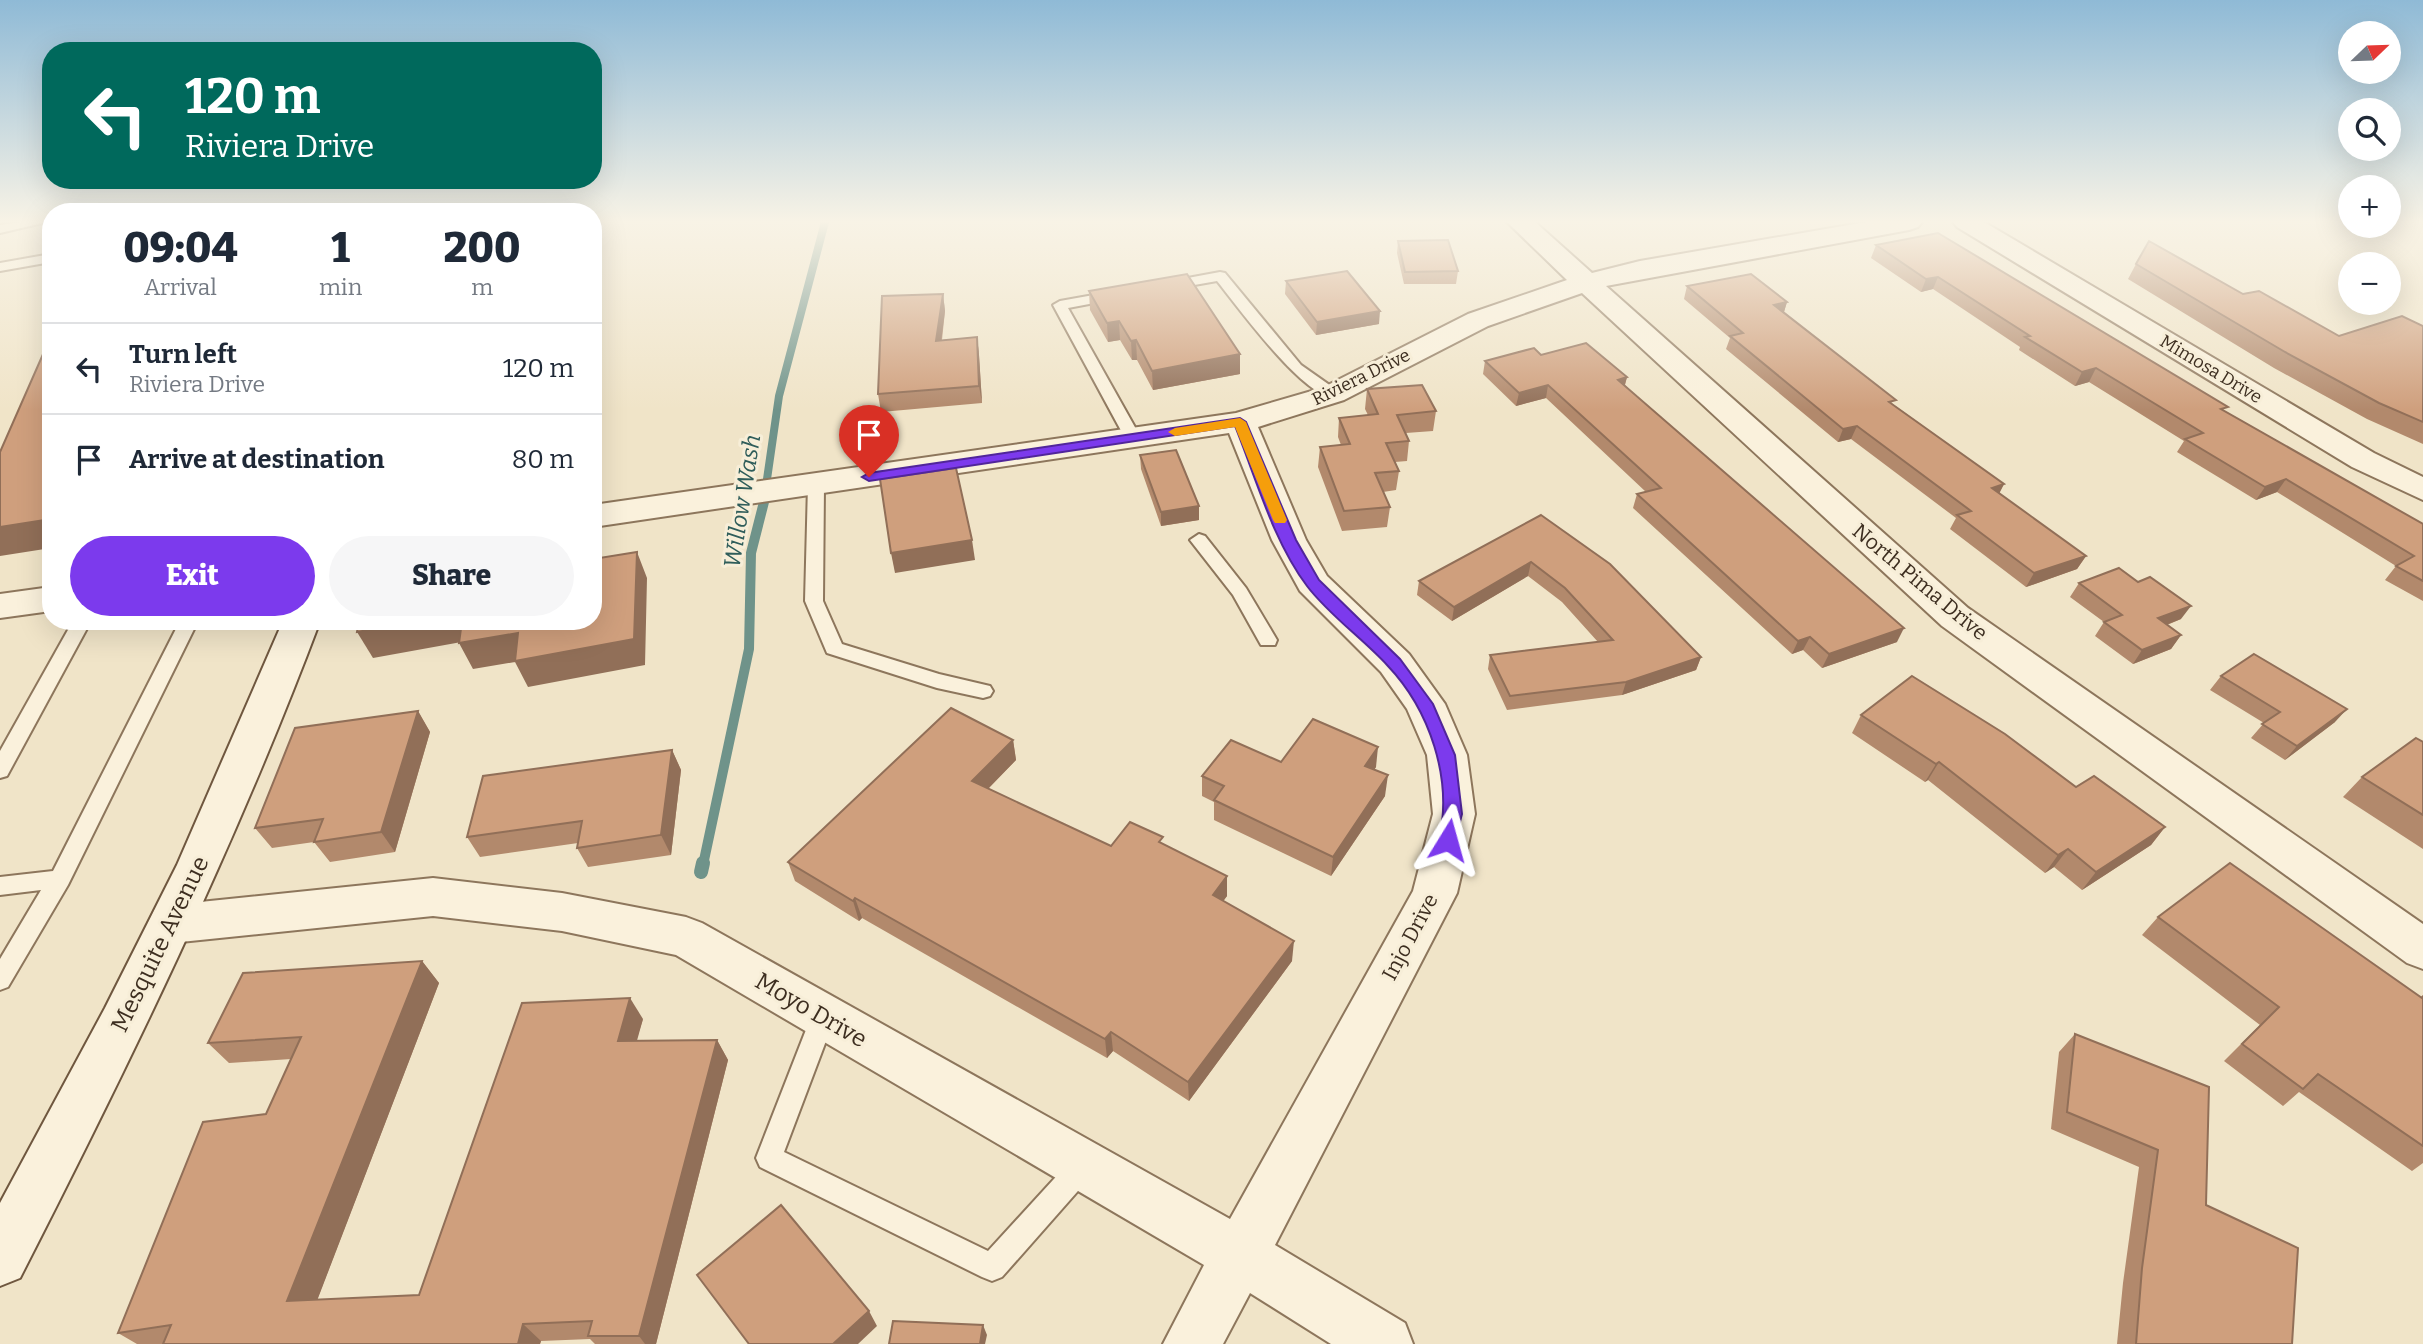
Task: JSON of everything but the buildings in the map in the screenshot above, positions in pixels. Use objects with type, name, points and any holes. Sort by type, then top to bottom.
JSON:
[{"type":"street","name":"Riviera Drive","points":[[602,515],[1240,422],[1333,394],[1478,320],[1576,285]]},
{"type":"street","name":"North Pima Drive","points":[[1588,285],[1955,617],[2423,948]]},
{"type":"street","name":"Mimosa Drive","points":[[2071,285],[2363,460],[2423,490]]},
{"type":"street","name":"Injo Drive","points":[[1192,1344],[1238,1254],[1435,893],[1454,814],[1447,755],[1425,704],[1395,663],[1313,583],[1289,540],[1240,422]]},
{"type":"street","points":[[0,606],[42,599]]},
{"type":"street","name":"Mesquite Avenue","points":[[0,1258],[67,1133],[171,924],[229,800],[298,630]]},
{"type":"street","name":"Moyo Drive","points":[[171,924],[433,897],[562,912],[686,937],[1238,1254],[1384,1344]]},
{"type":"lane","points":[[1154,288],[1172,285]]},
{"type":"lane","points":[[1227,285],[1296,368],[1333,394]]},
{"type":"lane","points":[[1127,293],[1060,305],[1133,438]]},
{"type":"lane","points":[[816,485],[814,601],[834,648],[937,681],[983,691]]},
{"type":"lane","points":[[1199,540],[1240,592],[1268,640]]},
{"type":"lane","points":[[0,770],[77,630]]},
{"type":"lane","points":[[0,980],[60,879],[184,630]]},
{"type":"lane","points":[[0,886],[60,879]]},
{"type":"lane","points":[[823,1017],[769,1158],[992,1267],[1084,1166]]},
{"type":"waterway","name":"Willow Wash","points":[[764,500],[779,396],[808,285]]},
{"type":"waterway","name":"Willow Wash","points":[[703,865],[749,649],[751,553],[765,498]]},
{"type":"waterway","name":"Willow Wash","points":[[701,872],[703,863]]},
{"type":"slow traffic","points":[[1175,432],[1240,422],[1280,520]]},
{"type":"route","points":[[869,477],[1240,422],[1289,540],[1313,583],[1395,663],[1425,704],[1447,755],[1454,814],[1448,840]]}]
